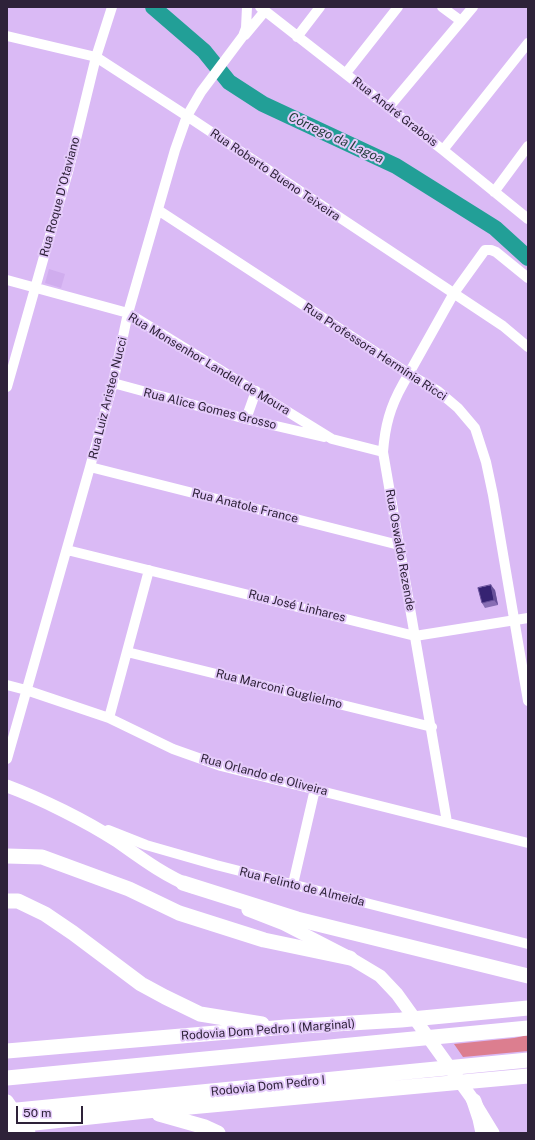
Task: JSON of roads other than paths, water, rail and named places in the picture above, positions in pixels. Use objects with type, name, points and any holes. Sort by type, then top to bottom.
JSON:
[{"type":"highway","points":[[7,856],[42,857],[128,890],[179,913],[264,940],[350,958]]},
{"type":"highway","points":[[183,883],[297,919],[528,976]]},
{"type":"highway","points":[[7,901],[18,901],[45,914],[141,984],[200,1014],[286,1027]]},
{"type":"highway","name":"Rodovia Dom Pedro I (Marginal)","points":[[7,1051],[286,1027],[401,1020],[528,1008]]},
{"type":"highway","points":[[7,1078],[528,1028]]},
{"type":"highway","name":"Rodovia Dom Pedro I","points":[[7,1111],[528,1060]]},
{"type":"highway","points":[[7,1126],[146,1111],[528,1076]]},
{"type":"highway","points":[[473,1099],[483,1133]]},
{"type":"highway","points":[[146,1111],[205,1127],[218,1133]]},
{"type":"main road","points":[[7,786],[80,820],[183,883],[284,924],[350,958],[380,976],[397,994],[473,1099],[493,1133]]},
{"type":"main road","points":[[7,1101],[29,1133]]},
{"type":"street","name":"Rua Roque D'Otaviano","points":[[7,387],[68,172],[96,57],[112,7]]},
{"type":"street","name":"Rua Luiz Aristeo Nucci","points":[[7,759],[90,467],[113,383],[128,313],[175,150],[187,116],[201,92],[243,36],[246,28],[247,7]]},
{"type":"street","points":[[297,37],[320,7]]},
{"type":"street","points":[[346,73],[398,7]]},
{"type":"street","points":[[442,7],[461,21]]},
{"type":"street","points":[[388,107],[474,7]]},
{"type":"street","name":"Rua Luiz Aristeo Nucci","points":[[233,50],[262,9]]},
{"type":"street","name":"Rua André Grabois","points":[[262,9],[346,73],[528,219]]},
{"type":"street","name":"Rua Roberto Bueno Teixeira","points":[[7,36],[96,57],[454,293],[503,326],[528,347]]},
{"type":"street","points":[[443,150],[528,43]]},
{"type":"street","points":[[494,192],[528,146]]},
{"type":"street","name":"Rua Professora Hermínia Ricci","points":[[158,210],[409,374],[438,391],[458,408],[475,428],[489,475],[528,701]]},
{"type":"street","name":"Rua Oswaldo Rezende","points":[[447,822],[384,452],[385,431],[396,396],[454,293],[485,250],[496,252],[528,278]]},
{"type":"street","name":"Rua Monsenhor Landell de Moura","points":[[7,280],[128,313],[332,439],[384,452]]},
{"type":"street","name":"Rua Alice Gomes Grosso","points":[[113,383],[246,419],[332,439]]},
{"type":"street","points":[[246,419],[256,391]]},
{"type":"street","name":"Rua Anatole France","points":[[90,467],[399,545]]},
{"type":"street","name":"Rua José Linhares","points":[[67,550],[415,636],[528,618]]},
{"type":"street","points":[[109,718],[149,570]]},
{"type":"street","name":"Rua Marconi Guglielmo","points":[[127,652],[432,727]]},
{"type":"street","name":"Rua Orlando de Oliveira","points":[[7,684],[109,718],[172,749],[214,764],[528,843]]},
{"type":"street","points":[[293,884],[315,789]]},
{"type":"street","name":"Rua Felinto de Almeida","points":[[80,820],[146,845],[216,865],[528,944]]},
{"type":"waterway","name":"Córrego da Lagoa","points":[[153,7],[204,51],[229,82],[263,104],[396,166],[495,228],[528,258]]}]
